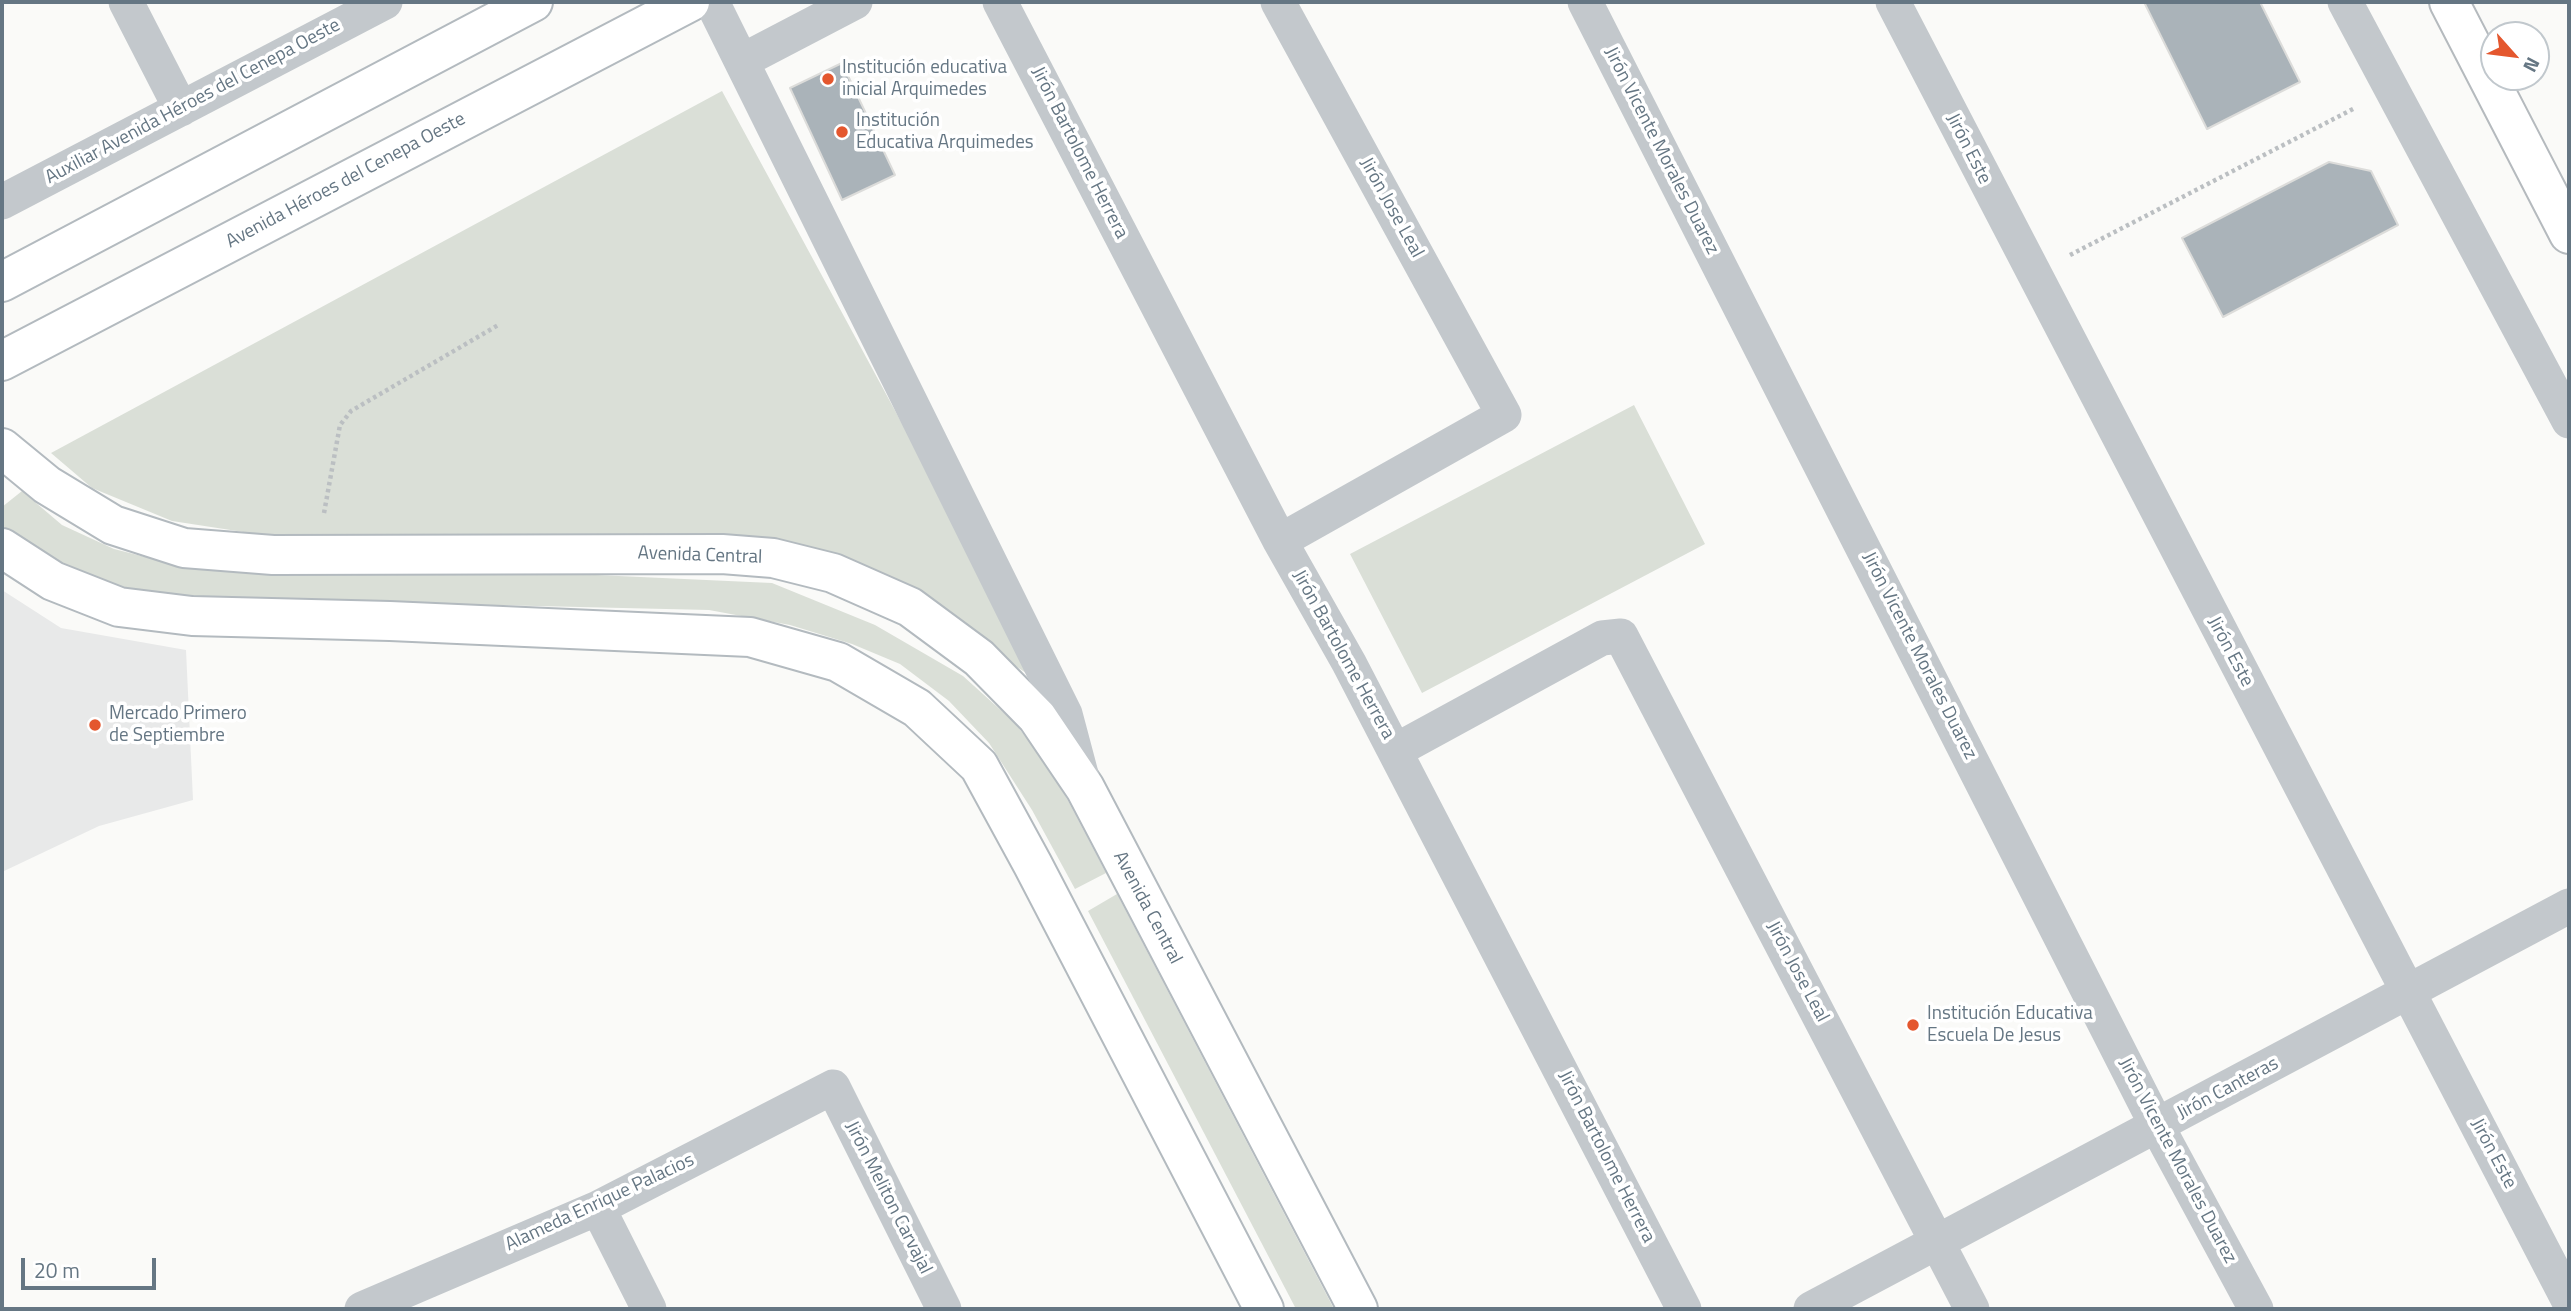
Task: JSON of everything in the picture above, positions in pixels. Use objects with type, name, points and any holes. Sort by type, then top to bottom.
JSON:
[{"type":"main road","points":[[2,282],[533,2]]},
{"type":"main road","name":"Avenida Héroes del Cenepa Oeste","points":[[2,360],[690,2]]},
{"type":"main road","points":[[2449,2],[2569,234]]},
{"type":"main road","name":"Avenida Central","points":[[2,449],[47,485],[113,525],[184,548],[316,556],[486,552],[722,554],[773,558],[832,573],[910,607],[979,658],[1037,717],[1085,788],[1358,1309]]},
{"type":"main road","points":[[2,548],[53,581],[119,607],[192,616],[390,621],[750,637],[838,662],[917,708],[979,766],[1033,864],[1264,1309]]},
{"type":"street","points":[[126,2],[181,109]]},
{"type":"street","name":"Auxiliar Avenida Héroes del Cenepa Oeste","points":[[2,202],[385,2]]},
{"type":"street","points":[[712,2],[1065,714],[1085,788]]},
{"type":"street","points":[[742,61],[855,2]]},
{"type":"street","name":"Jirón Bartolome Herrera","points":[[1000,2],[1280,541],[1395,751],[1684,1309]]},
{"type":"street","name":"Jirón Jose Leal","points":[[1278,2],[1504,415],[1280,541]]},
{"type":"street","name":"Jirón Vicente Morales Duarez","points":[[1584,2],[2157,1126],[2256,1309]]},
{"type":"street","name":"Jirón Este","points":[[1892,2],[2569,1301]]},
{"type":"street","points":[[2345,2],[2569,421]]},
{"type":"street","name":"Jirón Jose Leal","points":[[1395,751],[1602,638],[1621,636],[1972,1309]]},
{"type":"street","name":"Jirón Canteras","points":[[1811,1309],[2569,906]]},
{"type":"street","name":"Alameda Enrique Palacios","points":[[362,1309],[598,1208],[832,1087]]},
{"type":"street","name":"Jirón Meliton Carvajal","points":[[832,1087],[944,1309]]},
{"type":"street","points":[[598,1208],[649,1309]]},
{"type":"path","points":[[2032,274],[2390,90]]},
{"type":"path","points":[[316,556],[340,425],[351,411],[500,324]]},
{"type":"shaded area","points":[[722,91],[1043,684],[962,631],[777,544],[263,535],[172,521],[92,488],[51,453]]},
{"type":"shaded area","points":[[1634,405],[1705,544],[1422,693],[1350,554]]},
{"type":"shaded area","points":[[22,491],[62,525],[114,549],[165,562],[509,571],[772,583],[875,625],[963,676],[1015,723],[1054,774],[1106,873],[1075,889],[1032,810],[989,743],[949,701],[900,664],[852,644],[790,625],[709,610],[149,597],[84,577],[8,532],[2,524],[2,507]]},
{"type":"shaded area","name":"Mercado Primero de Septiembre","points":[[2,590],[61,628],[186,650],[193,800],[99,826],[2,872]]},
{"type":"shaded area","points":[[1117,894],[1334,1309],[1296,1309],[1088,911]]},
{"type":"building","points":[[2144,2],[2260,2],[2300,82],[2207,129]]},
{"type":"building","name":"Institución Educativa Arquimedes","points":[[842,63],[895,175],[842,200],[790,88]]},
{"type":"building","points":[[2329,162],[2371,171],[2398,225],[2223,317],[2182,238]]},
{"type":"place","name":"Institución educativa inicial Arquimedes","points":[[828,79]]},
{"type":"place","name":"Institución Educativa Arquimedes","points":[[842,132]]},
{"type":"place","name":"Mercado Primero de Septiembre","points":[[95,725]]},
{"type":"place","name":"Institución Educativa Escuela De Jesus","points":[[1913,1025]]}]
